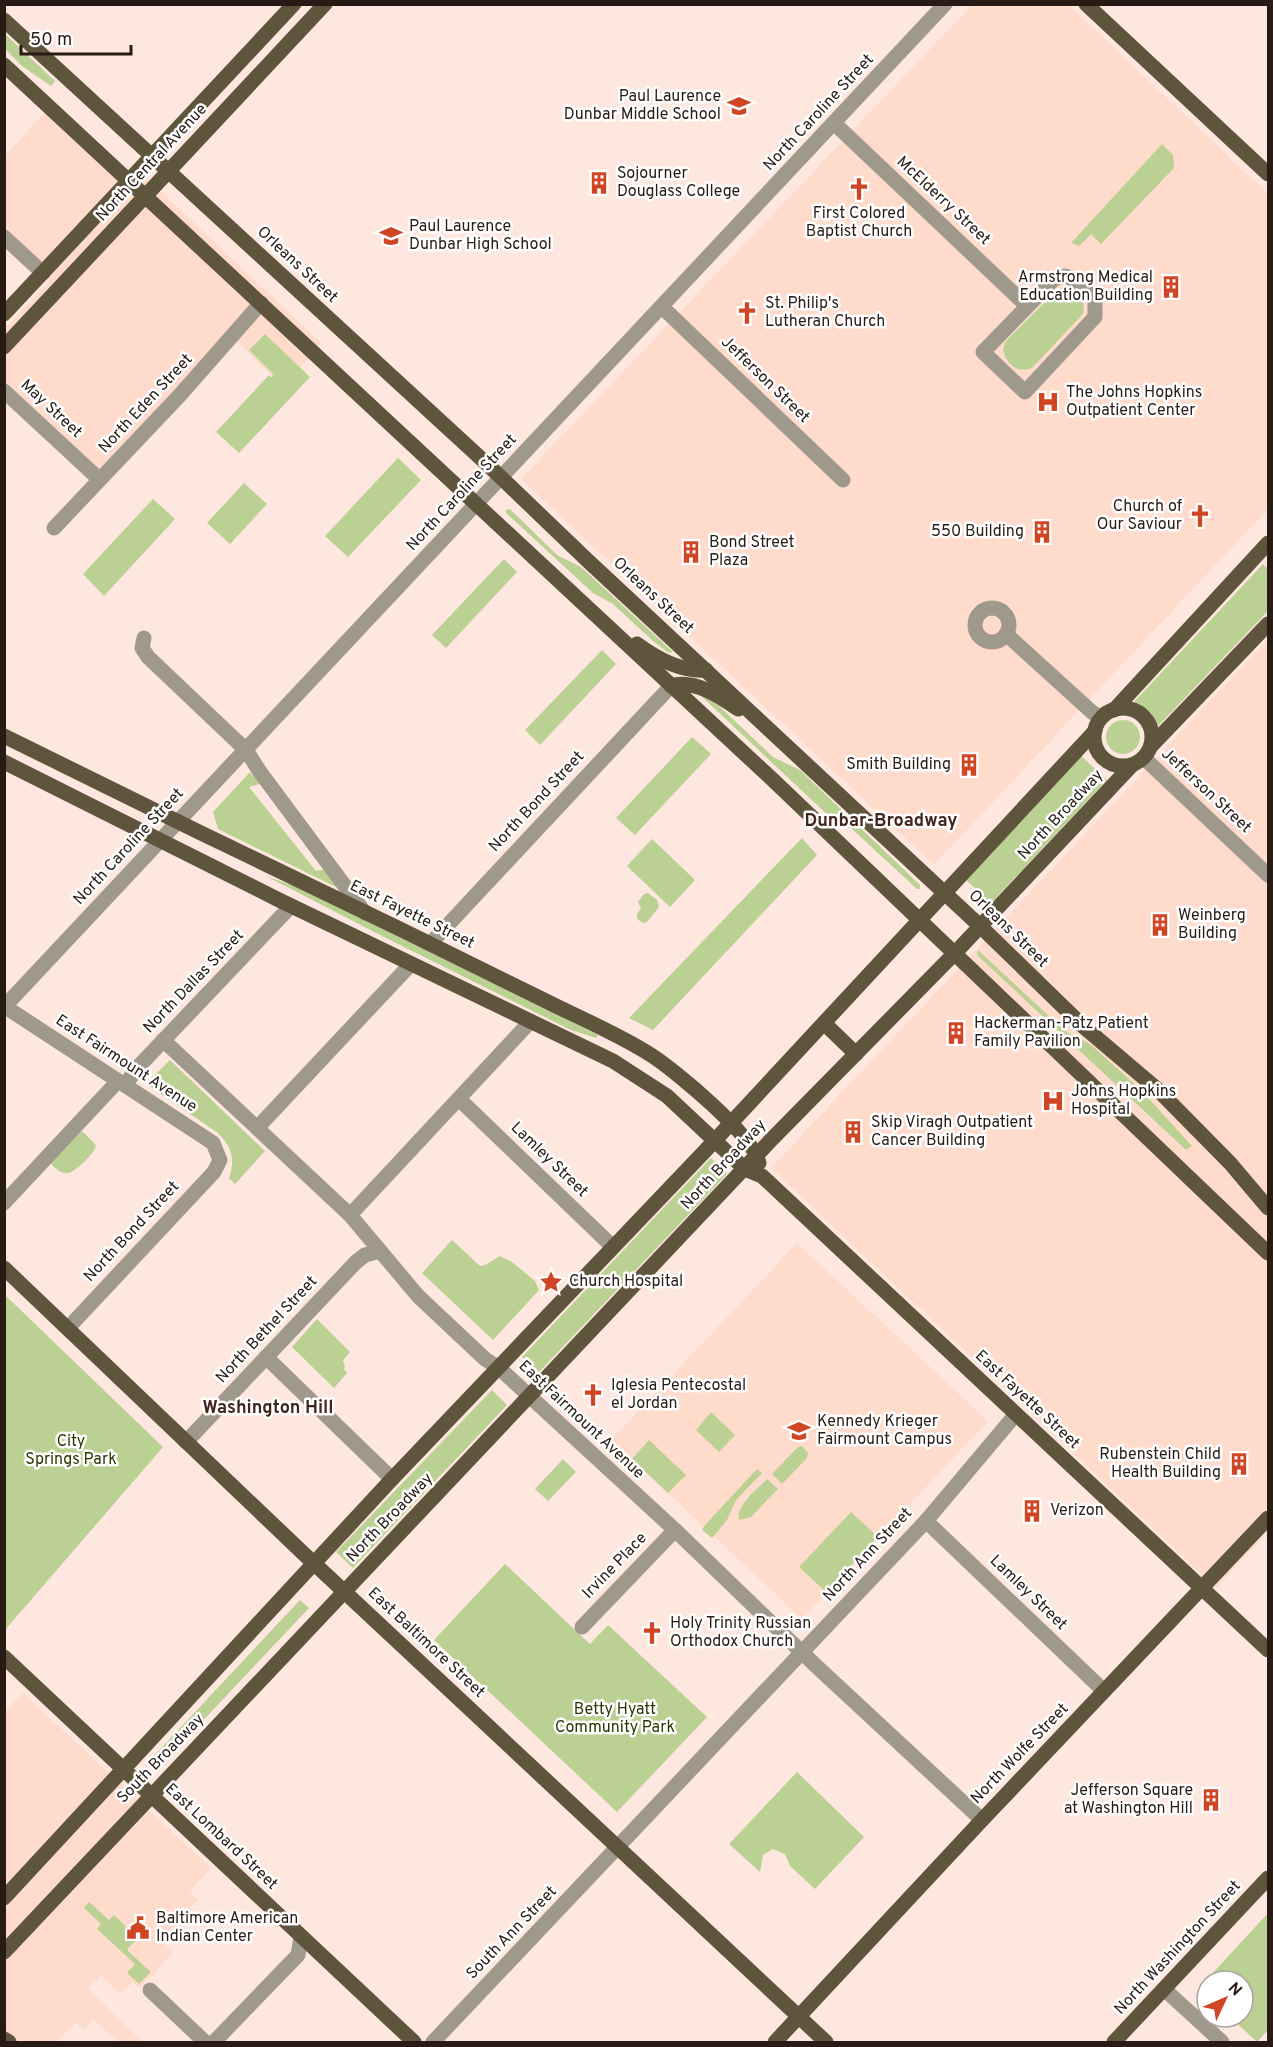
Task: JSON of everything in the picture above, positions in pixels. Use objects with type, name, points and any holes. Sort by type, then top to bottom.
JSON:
[{"type":"main road","name":"North Central Avenue","points":[[4,314],[294,4]]},
{"type":"main road","name":"North Central Avenue","points":[[4,346],[326,4]]},
{"type":"main road","points":[[1086,4],[1269,174]]},
{"type":"main road","name":"Orleans Street","points":[[4,20],[501,478],[945,893],[1084,1027],[1157,1089],[1230,1163],[1269,1208]]},
{"type":"main road","points":[[4,65],[671,686],[1269,1253]]},
{"type":"main road","points":[[1108,713],[1128,708],[1145,717],[1153,735],[1143,756],[1122,766],[1112,764],[1104,759],[1094,743],[1095,731],[1108,713],[1269,543]]},
{"type":"main road","points":[[588,609],[651,654],[689,669],[706,670]]},
{"type":"main road","name":"North Broadway","points":[[345,1592],[758,1154],[955,953],[1269,624]]},
{"type":"main road","points":[[671,686],[687,684],[729,703],[797,755]]},
{"type":"main road","name":"North Broadway","points":[[314,1563],[731,1123],[1095,731]]},
{"type":"main road","name":"East Fayette Street","points":[[4,735],[653,1056],[699,1093],[731,1123],[758,1154]]},
{"type":"main road","name":"East Fayette Street","points":[[4,762],[291,906],[613,1061],[667,1096],[745,1169],[762,1176],[1269,1650]]},
{"type":"main road","points":[[824,1023],[856,1054]]},
{"type":"main road","points":[[758,1154],[762,1176]]},
{"type":"main road","name":"East Baltimore Street","points":[[4,1268],[314,1563],[826,2043]]},
{"type":"main road","name":"North Wolfe Street","points":[[775,2043],[982,1820],[1269,1518]]},
{"type":"main road","name":"South Broadway","points":[[4,1898],[314,1563]]},
{"type":"main road","name":"South Broadway","points":[[4,1952],[345,1592]]},
{"type":"main road","name":"East Lombard Street","points":[[4,1657],[414,2043]]},
{"type":"main road","name":"North Washington Street","points":[[1114,2043],[1269,1878]]},
{"type":"main road","points":[[4,2039],[9,2043]]},
{"type":"street","name":"North Caroline Street","points":[[5,1006],[945,4]]},
{"type":"street","name":"McElderry Street","points":[[834,123],[1027,306]]},
{"type":"street","points":[[4,237],[43,273]]},
{"type":"street","points":[[1065,276],[1077,281],[1087,289],[1095,298],[1096,310],[1095,317],[1025,392],[983,352],[1027,306],[1054,279],[1065,276]]},
{"type":"street","name":"North Eden Street","points":[[54,528],[180,395],[261,303]]},
{"type":"street","name":"Jefferson Street","points":[[662,307],[843,480]]},
{"type":"street","name":"May Street","points":[[4,391],[99,479]]},
{"type":"street","points":[[1006,634],[1093,713],[1108,713]]},
{"type":"street","points":[[144,638],[142,648],[148,657],[246,750],[365,913]]},
{"type":"street","name":"North Bond Street","points":[[430,944],[671,686]]},
{"type":"street","name":"Jefferson Street","points":[[1143,756],[1269,875]]},
{"type":"street","name":"North Dallas Street","points":[[4,1203],[139,1066],[291,906]]},
{"type":"street","points":[[257,1128],[411,964]]},
{"type":"street","name":"East Fairmount Avenue","points":[[5,1006],[213,1143],[220,1160]]},
{"type":"street","points":[[350,1215],[530,1022]]},
{"type":"street","name":"East Fairmount Avenue","points":[[163,1040],[350,1215],[418,1296],[484,1359],[499,1368],[675,1530],[801,1652],[982,1820]]},
{"type":"street","name":"Lamley Street","points":[[459,1099],[613,1247]]},
{"type":"street","name":"North Bond Street","points":[[68,1328],[214,1172],[220,1160]]},
{"type":"street","name":"North Bethel Street","points":[[186,1442],[356,1262],[365,1255],[380,1251]]},
{"type":"street","points":[[266,1357],[392,1479]]},
{"type":"street","name":"North Ann Street","points":[[618,1847],[926,1521],[1016,1414]]},
{"type":"street","name":"Lamley Street","points":[[926,1521],[1104,1691]]},
{"type":"street","name":"Irvine Place","points":[[582,1627],[675,1530]]},
{"type":"street","name":"South Ann Street","points":[[433,2043],[618,1847]]},
{"type":"street","points":[[214,2043],[298,1955],[302,1937]]},
{"type":"street","points":[[1164,1989],[1222,2043]]},
{"type":"street","points":[[150,1990],[205,2043]]},
{"type":"shaded area","points":[[972,5],[1069,5],[1268,194],[1268,509],[934,865],[521,479]]},
{"type":"shaded area","points":[[51,106],[139,186],[147,178],[322,344],[283,386],[234,339],[100,480],[5,393],[4,330],[49,282],[5,241],[5,156]]},
{"type":"shaded area","name":"Johns Hopkins Hospital","points":[[1268,639],[1268,1532],[1216,1588],[771,1168]]},
{"type":"shaded area","name":"Kennedy Krieger Fairmount Campus","points":[[797,1243],[988,1421],[802,1619],[611,1440]]},
{"type":"shaded area","points":[[23,1693],[211,1868],[190,1891],[198,1900],[161,1940],[173,1953],[140,1988],[133,1982],[121,1994],[101,1975],[88,1989],[143,2042],[118,2042],[93,2019],[84,2029],[76,2023],[56,2042],[5,2042],[4,1713]]},
{"type":"green space","points":[[4,34],[55,81],[51,86],[22,66],[5,49]]},
{"type":"green space","points":[[1162,144],[1173,155],[1174,168],[1101,244],[1091,234],[1079,246],[1071,243]]},
{"type":"green space","points":[[1070,287],[1082,298],[1083,314],[1032,368],[1022,370],[1014,367],[1003,351],[1005,342],[1054,293],[1062,288]]},
{"type":"green space","points":[[265,334],[310,377],[239,453],[216,432],[268,376],[272,377],[273,374],[249,350]]},
{"type":"green space","points":[[398,458],[421,480],[348,557],[325,536]]},
{"type":"green space","points":[[244,483],[267,504],[230,544],[207,523]]},
{"type":"green space","points":[[153,499],[175,519],[104,596],[83,574]]},
{"type":"green space","points":[[510,509],[557,555],[581,567],[673,652],[669,653],[613,604],[593,593],[506,513],[506,510]]},
{"type":"green space","points":[[504,559],[517,572],[446,648],[432,635]]},
{"type":"green space","points":[[1263,564],[1268,569],[1268,611],[1158,726],[1150,712],[1134,702]]},
{"type":"green space","points":[[602,650],[616,664],[540,745],[525,730]]},
{"type":"green space","points":[[700,695],[706,696],[718,705],[773,757],[800,770],[920,885],[920,889],[917,889],[852,829],[832,819]]},
{"type":"green space","points":[[1123,720],[1135,725],[1140,737],[1135,749],[1123,754],[1111,749],[1106,737],[1111,725]]},
{"type":"green space","points":[[692,737],[711,754],[635,835],[616,818]]},
{"type":"green space","points":[[1078,753],[1107,780],[991,903],[966,880]]},
{"type":"green space","points":[[250,772],[260,784],[249,787],[316,871],[326,869],[344,891],[218,829],[213,812]]},
{"type":"green space","points":[[802,838],[817,855],[653,1030],[629,1018]]},
{"type":"green space","points":[[652,839],[695,880],[670,907],[627,866]]},
{"type":"green space","points":[[266,876],[305,890],[598,1035],[596,1038],[571,1030]]},
{"type":"green space","points":[[648,893],[657,900],[659,907],[647,922],[643,923],[637,919],[641,908],[638,902],[644,894]]},
{"type":"green space","points":[[978,950],[1065,1031],[1090,1044],[1140,1089],[1192,1146],[1186,1150],[977,955]]},
{"type":"green space","points":[[170,1060],[265,1151],[235,1184],[229,1178],[232,1165],[231,1153],[218,1133],[146,1084]]},
{"type":"green space","points":[[82,1131],[96,1147],[74,1170],[66,1173],[59,1171],[50,1163]]},
{"type":"green space","points":[[711,1158],[727,1174],[539,1372],[522,1357]]},
{"type":"green space","points":[[452,1240],[480,1266],[500,1256],[512,1262],[535,1281],[539,1290],[493,1340],[422,1273]]},
{"type":"green space","name":"City Springs Park","points":[[5,1295],[163,1447],[5,1630]]},
{"type":"green space","points":[[317,1319],[350,1352],[343,1360],[347,1373],[334,1388],[292,1347]]},
{"type":"green space","points":[[492,1390],[507,1405],[353,1568],[336,1552]]},
{"type":"green space","points":[[711,1412],[735,1435],[719,1452],[696,1430]]},
{"type":"green space","points":[[649,1440],[686,1475],[668,1493],[632,1459]]},
{"type":"green space","points":[[802,1446],[808,1453],[807,1458],[782,1484],[772,1474],[798,1447]]},
{"type":"green space","points":[[563,1459],[576,1472],[548,1501],[535,1489]]},
{"type":"green space","points":[[757,1469],[762,1473],[736,1500],[727,1520],[712,1538],[702,1530],[705,1525]]},
{"type":"green space","points":[[767,1479],[778,1489],[751,1517],[739,1520],[744,1503]]},
{"type":"green space","points":[[851,1512],[878,1537],[826,1592],[799,1567]]},
{"type":"green space","name":"Betty Hyatt Community Park","points":[[505,1564],[590,1644],[608,1625],[707,1717],[617,1812],[434,1640]]},
{"type":"green space","points":[[300,1600],[309,1608],[160,1766],[152,1758]]},
{"type":"green space","points":[[797,1772],[864,1837],[815,1889],[790,1866],[785,1854],[773,1849],[763,1855],[760,1872],[729,1844]]},
{"type":"green space","points":[[89,1902],[109,1920],[114,1915],[138,1938],[128,1948],[128,1951],[151,1972],[139,1984],[127,1973],[135,1964],[97,1929],[101,1924],[84,1908]]},
{"type":"green space","points":[[1268,1913],[1268,2030],[1257,2042],[1243,2029],[1255,2029],[1255,1969],[1216,1969]]},
{"type":"place","name":"Paul Laurence Dunbar Middle School","points":[[739,106]]},
{"type":"place","name":"Sojourner Douglass College","points":[[599,183]]},
{"type":"place","name":"First Colored Baptist Church","points":[[859,189]]},
{"type":"place","name":"Paul Laurence Dunbar High School","points":[[391,236]]},
{"type":"place","name":"Armstrong Medical Education Building","points":[[1171,287]]},
{"type":"place","name":"St. Philip's Lutheran Church","points":[[747,313]]},
{"type":"place","name":"The Johns Hopkins Outpatient Center","points":[[1048,402]]},
{"type":"place","name":"Church of Our Saviour","points":[[1200,516]]},
{"type":"place","name":"550 Building","points":[[1042,532]]},
{"type":"place","name":"Bond Street Plaza","points":[[691,552]]},
{"type":"place","name":"Smith Building","points":[[969,765]]},
{"type":"place","name":"Weinberg Building","points":[[1160,925]]},
{"type":"place","name":"Hackerman-Patz Patient Family Pavilion","points":[[956,1033]]},
{"type":"place","name":"Johns Hopkins Hospital","points":[[1053,1101]]},
{"type":"place","name":"Skip Viragh Outpatient Cancer Building","points":[[853,1132]]},
{"type":"place","name":"Church Hospital","points":[[551,1282]]},
{"type":"place","name":"Iglesia Pentecostal el Jordan","points":[[593,1395]]},
{"type":"place","name":"Kennedy Krieger Fairmount Campus","points":[[799,1431]]},
{"type":"place","name":"Rubenstein Child Health Building","points":[[1239,1464]]},
{"type":"place","name":"Verizon","points":[[1032,1511]]},
{"type":"place","name":"Holy Trinity Russian Orthodox Church","points":[[652,1633]]},
{"type":"place","name":"Jefferson Square at Washington Hill","points":[[1211,1800]]},
{"type":"place","name":"Baltimore American Indian Center","points":[[138,1928]]},
{"type":"district","name":"Dunbar-Broadway","points":[[881,821]]},
{"type":"district","name":"Washington Hill","points":[[268,1408]]}]
